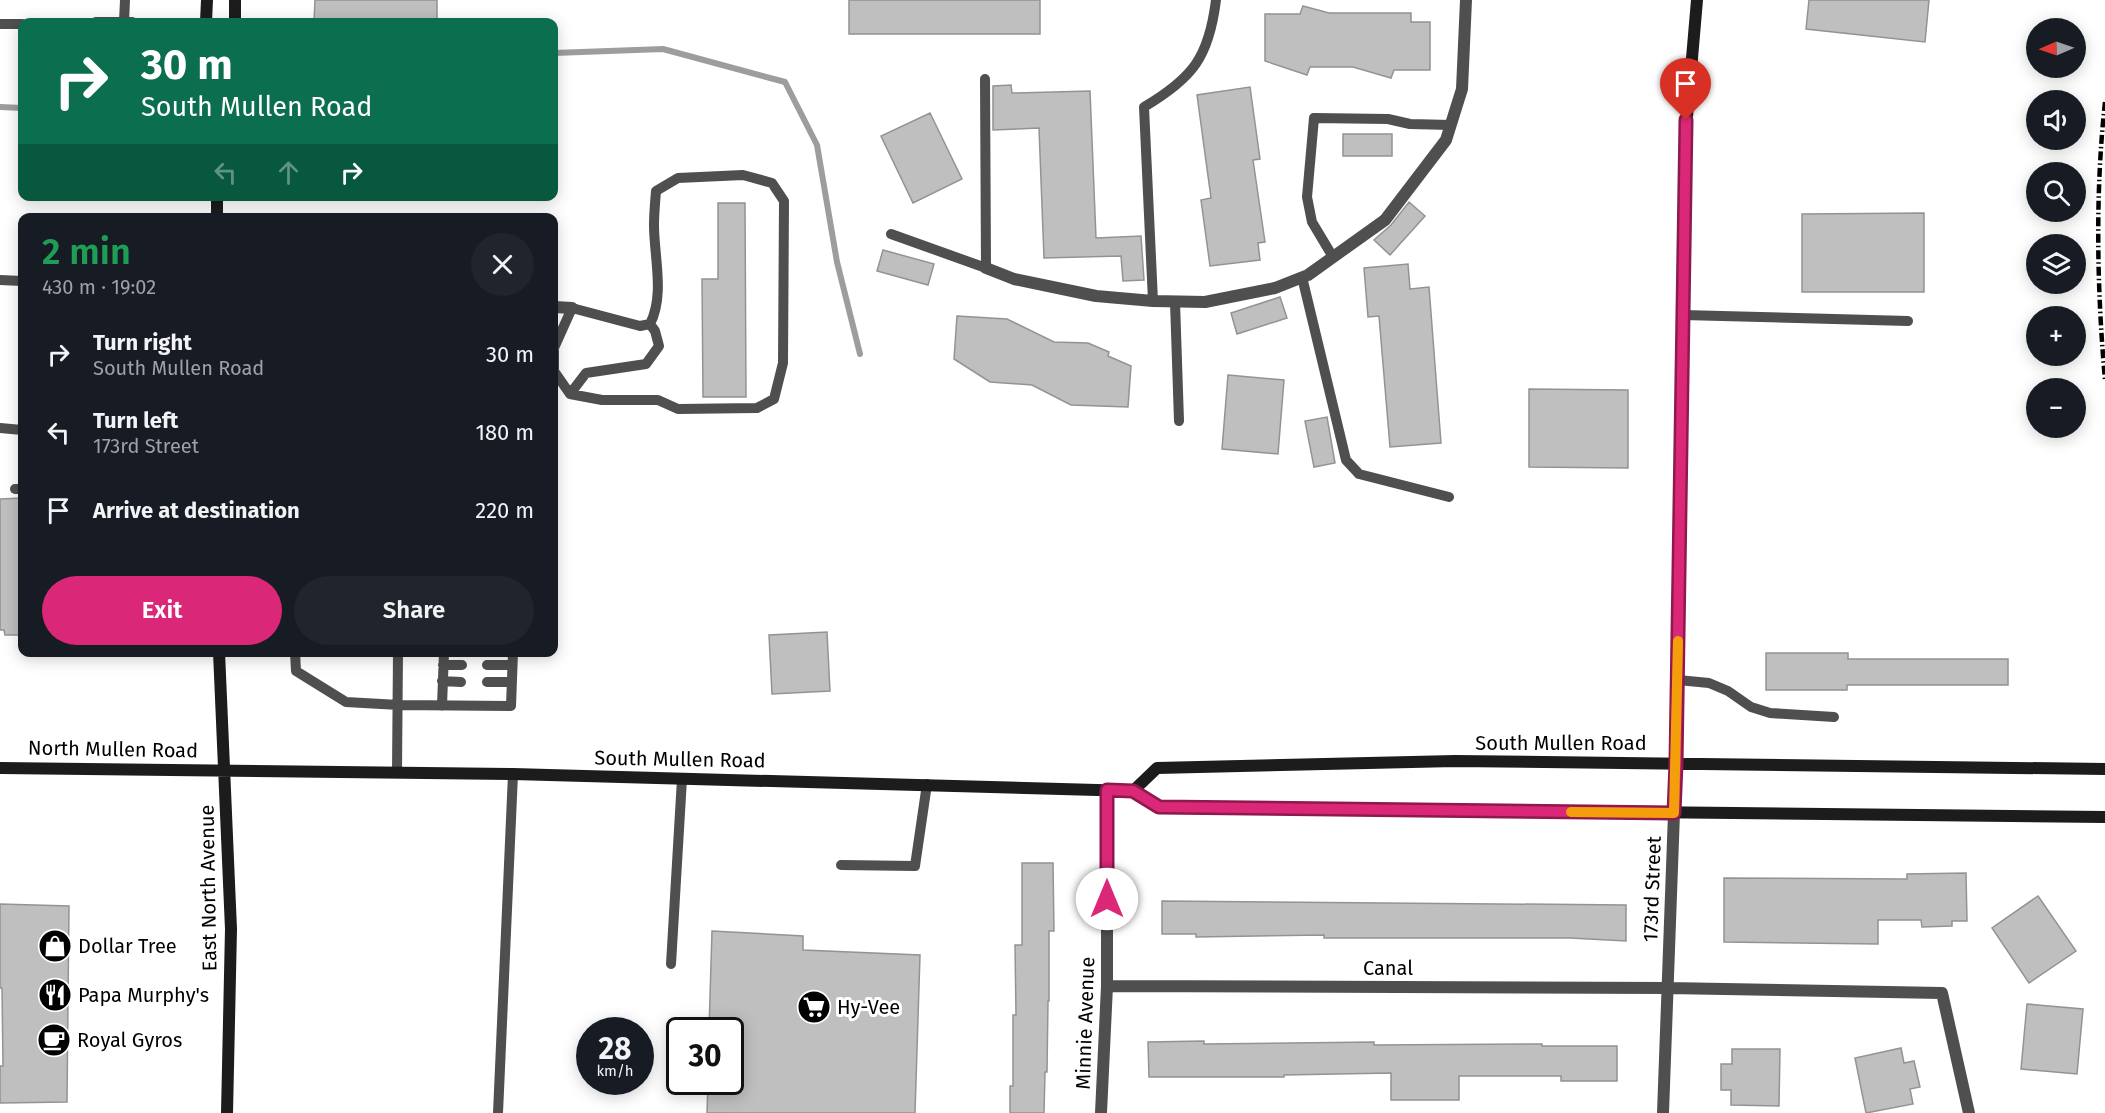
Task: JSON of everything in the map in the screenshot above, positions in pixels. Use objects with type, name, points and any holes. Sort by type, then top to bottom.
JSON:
[{"type":"street","points":[[206,18],[207,0]]},
{"type":"street","points":[[230,0],[234,18]]},
{"type":"street","points":[[235,0],[235,18]]},
{"type":"street","points":[[986,268],[1014,279],[1096,296],[1153,302],[1206,302],[1275,288],[1302,277],[1385,220],[1446,140],[1462,89],[1466,0]]},
{"type":"street","name":"173rd Street","points":[[1663,1113],[1678,680],[1685,140],[1697,0]]},
{"type":"street","points":[[558,308],[573,308]]},
{"type":"street","name":"East North Avenue","points":[[219,657],[231,929],[227,1113]]},
{"type":"street","name":"South Mullen Road","points":[[1133,791],[1157,768],[1455,761],[2105,769]]},
{"type":"street","name":"North Mullen Road","points":[[0,768],[225,770]]},
{"type":"street","name":"South Mullen Road","points":[[225,770],[513,774],[1133,791],[1159,807],[2105,817]]},
{"type":"street","name":"Minnie Avenue","points":[[1101,1113],[1107,986],[1107,790]]},
{"type":"street","name":"Canal","points":[[1107,986],[1668,988]]},
{"type":"street","points":[[1668,988],[1942,993],[1969,1113]]},
{"type":"lane","points":[[124,18],[125,0]]},
{"type":"lane","points":[[1153,302],[1144,107],[1167,93],[1190,72],[1206,48],[1213,28],[1216,0]]},
{"type":"lane","points":[[0,24],[18,24]]},
{"type":"lane","points":[[891,234],[986,268],[985,79]]},
{"type":"lane","points":[[1333,257],[1312,222],[1307,197],[1314,118],[1388,119],[1410,124],[1450,125]]},
{"type":"lane","points":[[558,376],[570,393],[602,400],[658,400],[678,409],[757,408],[774,399],[783,363],[784,201],[772,183],[743,176],[678,178],[656,192],[654,225],[658,279],[656,313],[650,324]]},
{"type":"lane","points":[[1302,277],[1346,460],[1359,474],[1449,497]]},
{"type":"lane","points":[[0,280],[18,280]]},
{"type":"lane","points":[[1175,302],[1179,421]]},
{"type":"lane","points":[[558,340],[573,308],[640,326],[650,324]]},
{"type":"lane","points":[[1683,315],[1908,321]]},
{"type":"lane","points":[[570,393],[586,374],[646,364],[659,346],[655,331],[650,324]]},
{"type":"lane","points":[[0,428],[18,430]]},
{"type":"lane","points":[[295,657],[296,670],[346,702],[442,706],[511,706],[513,657]]},
{"type":"lane","points":[[397,772],[398,657]]},
{"type":"lane","points":[[442,706],[444,657]]},
{"type":"lane","points":[[443,664],[462,665]]},
{"type":"lane","points":[[487,665],[512,665]]},
{"type":"lane","points":[[1678,680],[1709,683],[1728,691],[1751,707],[1770,713],[1834,717]]},
{"type":"lane","points":[[442,681],[461,681]]},
{"type":"lane","points":[[487,682],[512,682]]},
{"type":"lane","points":[[498,1113],[513,774]]},
{"type":"lane","points":[[671,963],[682,779]]},
{"type":"lane","points":[[841,865],[915,866],[927,784]]},
{"type":"building","points":[[315,0],[437,0],[437,18],[314,18]]},
{"type":"building","points":[[849,0],[1040,0],[1040,34],[849,34]]},
{"type":"building","points":[[1809,0],[1929,0],[1925,42],[1806,29]]},
{"type":"building","points":[[1303,6],[1329,13],[1411,13],[1411,22],[1430,22],[1430,70],[1394,70],[1391,78],[1353,67],[1310,67],[1307,75],[1265,61],[1265,14],[1300,14]]},
{"type":"building","points":[[1011,85],[1012,93],[1090,91],[1096,238],[1141,236],[1144,280],[1123,281],[1121,256],[1044,258],[1039,128],[993,130],[993,86]]},
{"type":"building","points":[[1250,87],[1260,159],[1253,160],[1265,242],[1258,243],[1260,260],[1210,266],[1201,200],[1211,198],[1197,95]]},
{"type":"building","points":[[930,113],[962,179],[913,203],[881,136]]},
{"type":"building","points":[[1343,134],[1392,134],[1392,156],[1343,156]]},
{"type":"building","points":[[1409,202],[1425,216],[1390,255],[1374,240],[1391,225]]},
{"type":"building","points":[[718,203],[745,203],[746,397],[703,397],[702,279],[718,279]]},
{"type":"building","points":[[1924,213],[1924,292],[1802,292],[1802,214]]},
{"type":"building","points":[[883,250],[934,264],[928,285],[877,271]]},
{"type":"building","points":[[1408,264],[1410,289],[1429,287],[1441,443],[1390,447],[1379,316],[1368,317],[1364,268]]},
{"type":"building","points":[[1280,297],[1287,318],[1237,334],[1231,313]]},
{"type":"building","points":[[957,316],[1007,319],[1054,342],[1088,343],[1109,352],[1108,356],[1131,366],[1128,407],[1071,405],[1032,385],[990,382],[954,359]]},
{"type":"building","points":[[1228,375],[1284,380],[1278,454],[1222,449]]},
{"type":"building","points":[[1529,389],[1628,390],[1628,468],[1529,467]]},
{"type":"building","points":[[1327,417],[1335,463],[1314,467],[1305,421]]},
{"type":"building","points":[[18,498],[18,635],[5,635],[4,630],[0,630],[0,499]]},
{"type":"building","points":[[827,632],[830,691],[772,694],[769,635]]},
{"type":"building","points":[[1766,653],[1848,653],[1848,659],[2008,659],[2008,685],[1847,685],[1847,690],[1766,690]]},
{"type":"building","points":[[1022,863],[1053,863],[1054,931],[1049,931],[1049,1001],[1044,1113],[1010,1113],[1010,1086],[1013,1086],[1013,1015],[1016,1015],[1015,945],[1022,945]]},
{"type":"building","points":[[1966,873],[1967,921],[1952,921],[1952,926],[1922,927],[1921,920],[1878,920],[1878,944],[1724,942],[1724,878],[1907,879],[1907,874]]},
{"type":"building","points":[[2038,896],[2076,951],[2029,983],[1992,928]]},
{"type":"building","points":[[1162,901],[1626,905],[1626,941],[1570,938],[1324,938],[1324,935],[1196,937],[1196,934],[1162,934]]},
{"type":"building","points":[[0,904],[69,906],[67,1102],[0,1103],[0,1066],[3,1066]]},
{"type":"building","name":"Hy-Vee","points":[[712,931],[803,936],[803,950],[920,955],[915,1113],[707,1113],[708,1095],[744,1095],[744,1017],[709,1017]]},
{"type":"building","points":[[2027,1004],[2083,1009],[2077,1074],[2021,1069]]},
{"type":"building","points":[[1204,1041],[1204,1044],[1374,1042],[1374,1045],[1617,1046],[1617,1081],[1561,1081],[1561,1076],[1459,1076],[1459,1100],[1391,1100],[1391,1073],[1284,1075],[1284,1077],[1149,1077],[1148,1042]]},
{"type":"building","points":[[1901,1048],[1904,1063],[1914,1061],[1920,1087],[1910,1089],[1913,1104],[1866,1113],[1855,1058]]},
{"type":"building","points":[[1732,1049],[1780,1049],[1779,1106],[1731,1105],[1731,1090],[1721,1090],[1721,1064],[1732,1064]]},
{"type":"waterway","points":[[558,53],[663,49],[785,82],[817,145],[837,262],[860,354]]},
{"type":"waterway","points":[[0,107],[18,108]]},
{"type":"railway","points":[[2105,102],[2098,206],[2100,311],[2105,380]]},
{"type":"slow traffic","points":[[1571,812],[1674,813],[1678,641]]},
{"type":"place","name":"Dollar Tree","points":[[55,946]]},
{"type":"place","name":"Papa Murphy's","points":[[55,995]]},
{"type":"place","name":"Hy-Vee","points":[[814,1007]]},
{"type":"place","name":"Royal Gyros","points":[[54,1040]]},
{"type":"route","points":[[1107,899],[1107,790],[1133,791],[1159,807],[1674,813],[1686,120]]}]
